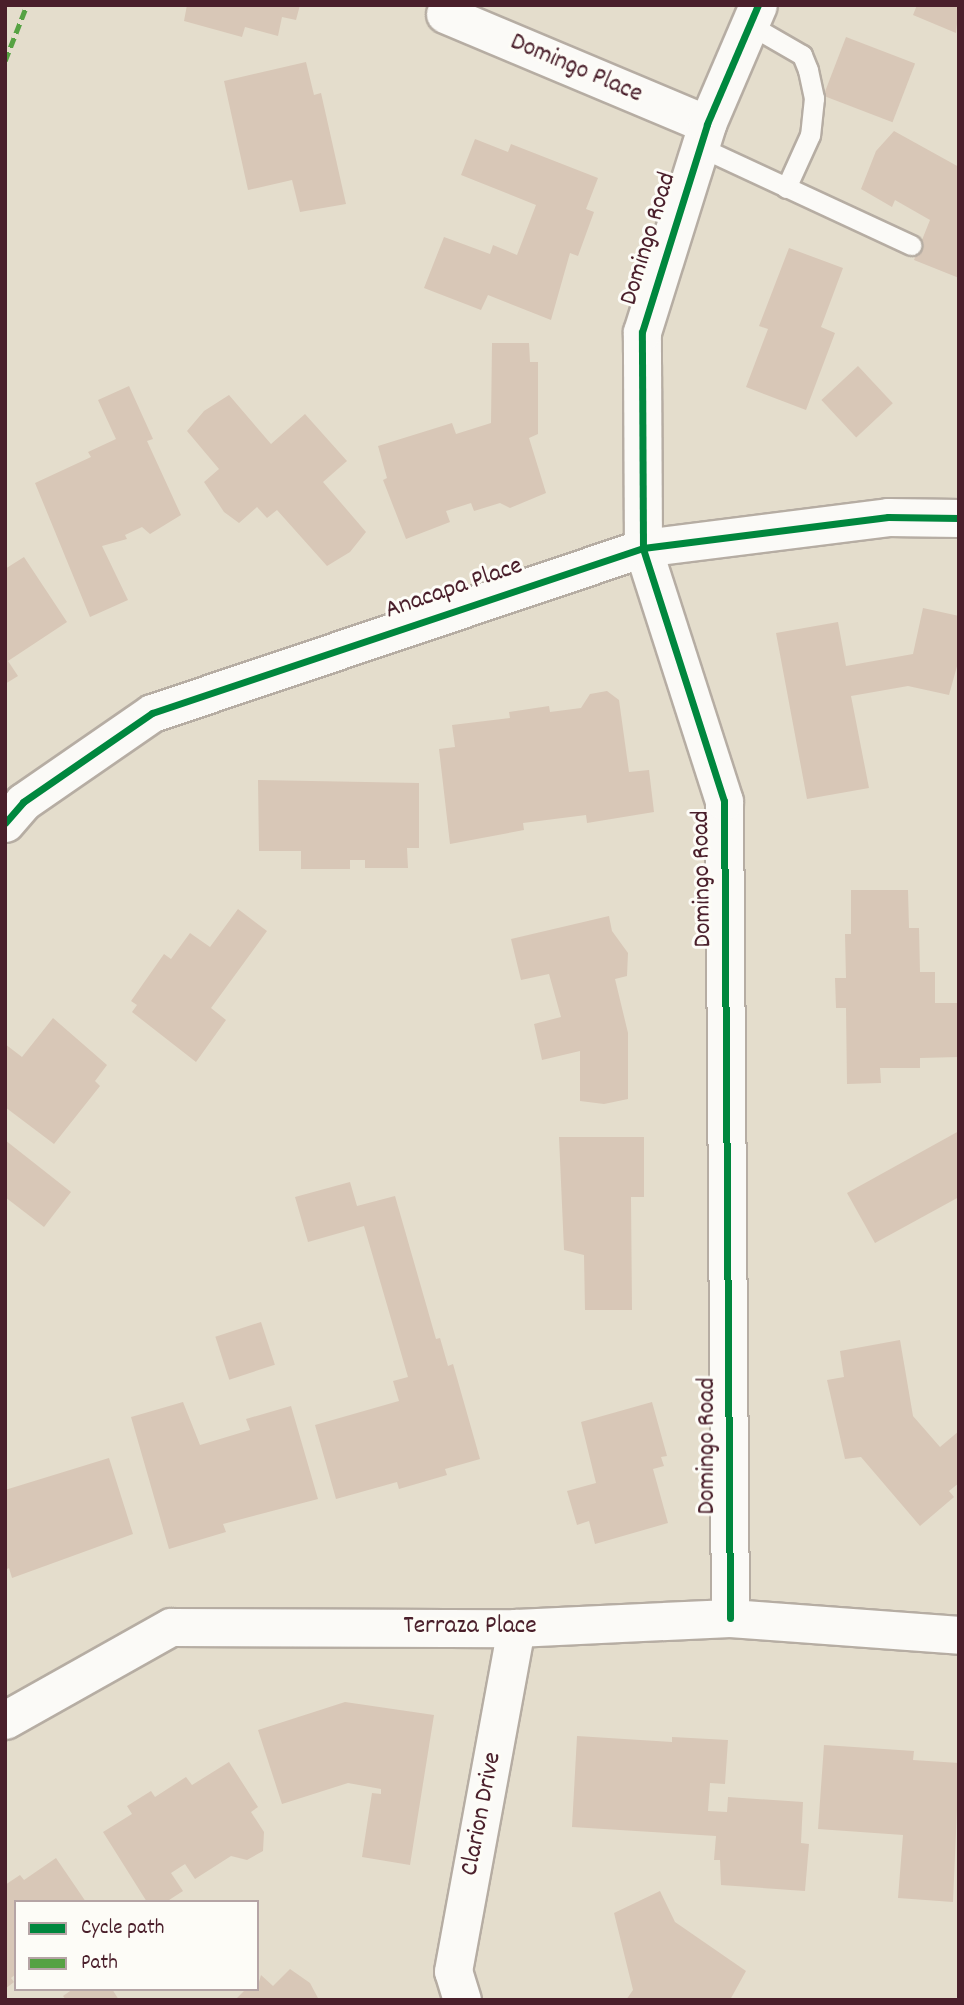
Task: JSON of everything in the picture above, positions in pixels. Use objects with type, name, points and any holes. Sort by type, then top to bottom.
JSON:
[{"type":"street","name":"Domingo Place","points":[[445,14],[703,136]]},
{"type":"street","name":"Domingo Road","points":[[730,1618],[724,801],[643,548],[642,332],[703,136],[754,15]]},
{"type":"street","name":"Anacapa Place","points":[[5,823],[23,802],[152,713],[643,548],[888,517],[959,518]]},
{"type":"street","name":"Terraza Place","points":[[5,1720],[171,1627],[516,1628],[730,1618],[959,1635]]},
{"type":"street","name":"Clarion Drive","points":[[462,2000],[453,1971],[516,1628]]},
{"type":"lane","points":[[754,15],[802,55],[814,98],[810,135],[786,188]]},
{"type":"lane","points":[[703,136],[786,188],[911,246]]},
{"type":"building","points":[[187,5],[300,5],[296,20],[282,17],[278,36],[245,27],[242,37],[184,21]]},
{"type":"building","points":[[917,5],[959,5],[956,33],[913,15]]},
{"type":"building","points":[[846,37],[915,64],[893,122],[823,96]]},
{"type":"building","points":[[306,62],[314,95],[321,93],[346,204],[300,212],[292,180],[248,190],[224,81]]},
{"type":"building","points":[[894,131],[959,167],[959,278],[914,260],[930,220],[895,200],[892,207],[861,189],[876,151]]},
{"type":"building","points":[[475,139],[508,152],[511,144],[598,178],[586,209],[594,212],[578,256],[570,253],[551,320],[488,295],[481,310],[424,288],[444,237],[490,254],[493,245],[517,255],[536,205],[461,175]]},
{"type":"building","points":[[789,248],[843,268],[821,327],[835,333],[806,410],[746,387],[768,329],[759,326]]},
{"type":"building","points":[[492,343],[529,343],[530,362],[538,362],[538,434],[529,438],[546,493],[510,508],[500,503],[474,511],[471,503],[446,511],[450,522],[406,539],[383,480],[387,478],[378,446],[452,423],[456,434],[491,423]]},
{"type":"building","points":[[858,366],[893,403],[856,437],[821,400]]},
{"type":"building","points":[[129,386],[153,439],[147,441],[181,515],[150,534],[142,527],[125,535],[127,539],[102,546],[128,600],[90,617],[35,483],[91,457],[88,452],[116,439],[98,400]]},
{"type":"building","points":[[229,395],[271,444],[305,414],[347,461],[323,482],[366,532],[350,552],[327,566],[277,510],[267,518],[257,507],[239,523],[224,512],[204,482],[219,469],[187,431],[204,411]]},
{"type":"building","points":[[24,557],[67,622],[8,661],[18,676],[5,684],[5,569]]},
{"type":"building","points":[[923,608],[959,616],[959,659],[949,695],[908,686],[851,696],[869,788],[807,799],[776,633],[838,622],[846,666],[913,654]]},
{"type":"building","points":[[607,691],[619,700],[629,772],[649,770],[654,812],[587,823],[586,815],[523,823],[524,830],[450,844],[439,749],[455,747],[452,725],[510,718],[509,712],[549,706],[550,712],[581,708],[590,694]]},
{"type":"building","points":[[258,780],[419,783],[419,848],[407,848],[408,868],[365,868],[365,860],[350,860],[350,869],[301,869],[301,851],[259,851]]},
{"type":"building","points":[[851,890],[908,890],[909,928],[919,928],[920,972],[935,972],[935,1003],[959,1003],[959,1057],[920,1058],[920,1068],[880,1068],[881,1083],[847,1084],[846,1008],[836,1008],[835,978],[846,978],[845,934],[851,934]]},
{"type":"building","points":[[238,909],[267,931],[211,1008],[226,1020],[196,1062],[132,1012],[137,1005],[131,1001],[164,954],[171,959],[190,933],[210,947]]},
{"type":"building","points":[[609,916],[612,931],[628,953],[627,976],[615,979],[628,1033],[628,1099],[604,1104],[580,1101],[580,1051],[542,1060],[534,1024],[561,1017],[549,974],[521,980],[511,939]]},
{"type":"building","points":[[53,1018],[107,1065],[95,1081],[100,1086],[54,1144],[5,1107],[5,1044],[22,1057]]},
{"type":"building","points":[[959,1131],[959,1197],[875,1243],[847,1193]]},
{"type":"building","points":[[559,1137],[644,1137],[644,1197],[631,1197],[632,1310],[585,1310],[584,1255],[564,1250]]},
{"type":"building","points":[[5,1140],[71,1192],[44,1227],[5,1197]]},
{"type":"building","points":[[350,1182],[357,1206],[395,1196],[436,1339],[440,1338],[448,1366],[453,1364],[480,1459],[445,1469],[447,1475],[399,1489],[397,1482],[336,1499],[315,1425],[399,1401],[393,1381],[408,1377],[364,1226],[308,1242],[295,1197]]},
{"type":"building","points":[[261,1322],[275,1365],[229,1380],[215,1337]]},
{"type":"building","points":[[900,1340],[913,1416],[940,1447],[959,1431],[959,1483],[949,1491],[954,1497],[920,1526],[861,1457],[845,1459],[827,1380],[844,1377],[840,1351]]},
{"type":"building","points":[[183,1402],[200,1445],[250,1430],[246,1419],[291,1406],[318,1499],[223,1524],[226,1532],[169,1549],[131,1417]]},
{"type":"building","points":[[652,1402],[667,1456],[661,1457],[664,1466],[653,1469],[668,1523],[595,1544],[589,1521],[577,1525],[567,1491],[596,1483],[581,1422]]},
{"type":"building","points":[[109,1458],[133,1534],[12,1578],[9,1568],[5,1570],[5,1490]]},
{"type":"building","points":[[345,1702],[434,1715],[410,1865],[362,1857],[372,1793],[381,1794],[381,1789],[348,1783],[282,1804],[258,1730]]},
{"type":"building","points":[[577,1736],[672,1742],[672,1737],[728,1740],[725,1784],[710,1783],[708,1811],[727,1812],[728,1797],[803,1802],[801,1843],[809,1844],[805,1891],[721,1885],[720,1860],[714,1860],[716,1836],[572,1827]]},
{"type":"building","points":[[824,1745],[914,1751],[913,1760],[959,1763],[953,1902],[898,1898],[903,1835],[818,1829]]},
{"type":"building","points":[[229,1762],[258,1807],[251,1812],[264,1832],[263,1851],[247,1860],[231,1856],[195,1879],[185,1864],[171,1873],[183,1891],[169,1900],[146,1900],[103,1832],[132,1814],[127,1806],[151,1791],[155,1797],[186,1777],[192,1785]]},
{"type":"building","points":[[56,1858],[85,1900],[14,1900],[14,1976],[11,1978],[14,1982],[5,1989],[5,1885],[20,1875],[24,1880]]},
{"type":"building","points":[[660,1891],[675,1922],[746,1971],[730,2000],[626,2000],[633,1990],[614,1913]]},
{"type":"building","points":[[290,1969],[310,1983],[319,2000],[235,2000],[244,1991],[259,1991],[261,1975],[273,1986]]},
{"type":"building","points":[[70,1991],[113,1991],[119,2000],[66,2000],[63,1996]]},
{"type":"marked path","points":[[5,61],[27,5]]},
{"type":"cycle path","points":[[730,1618],[724,801],[643,548],[642,332],[707,124],[758,5]]},
{"type":"cycle path","points":[[5,823],[23,802],[152,713],[643,548],[888,517],[959,518]]}]
